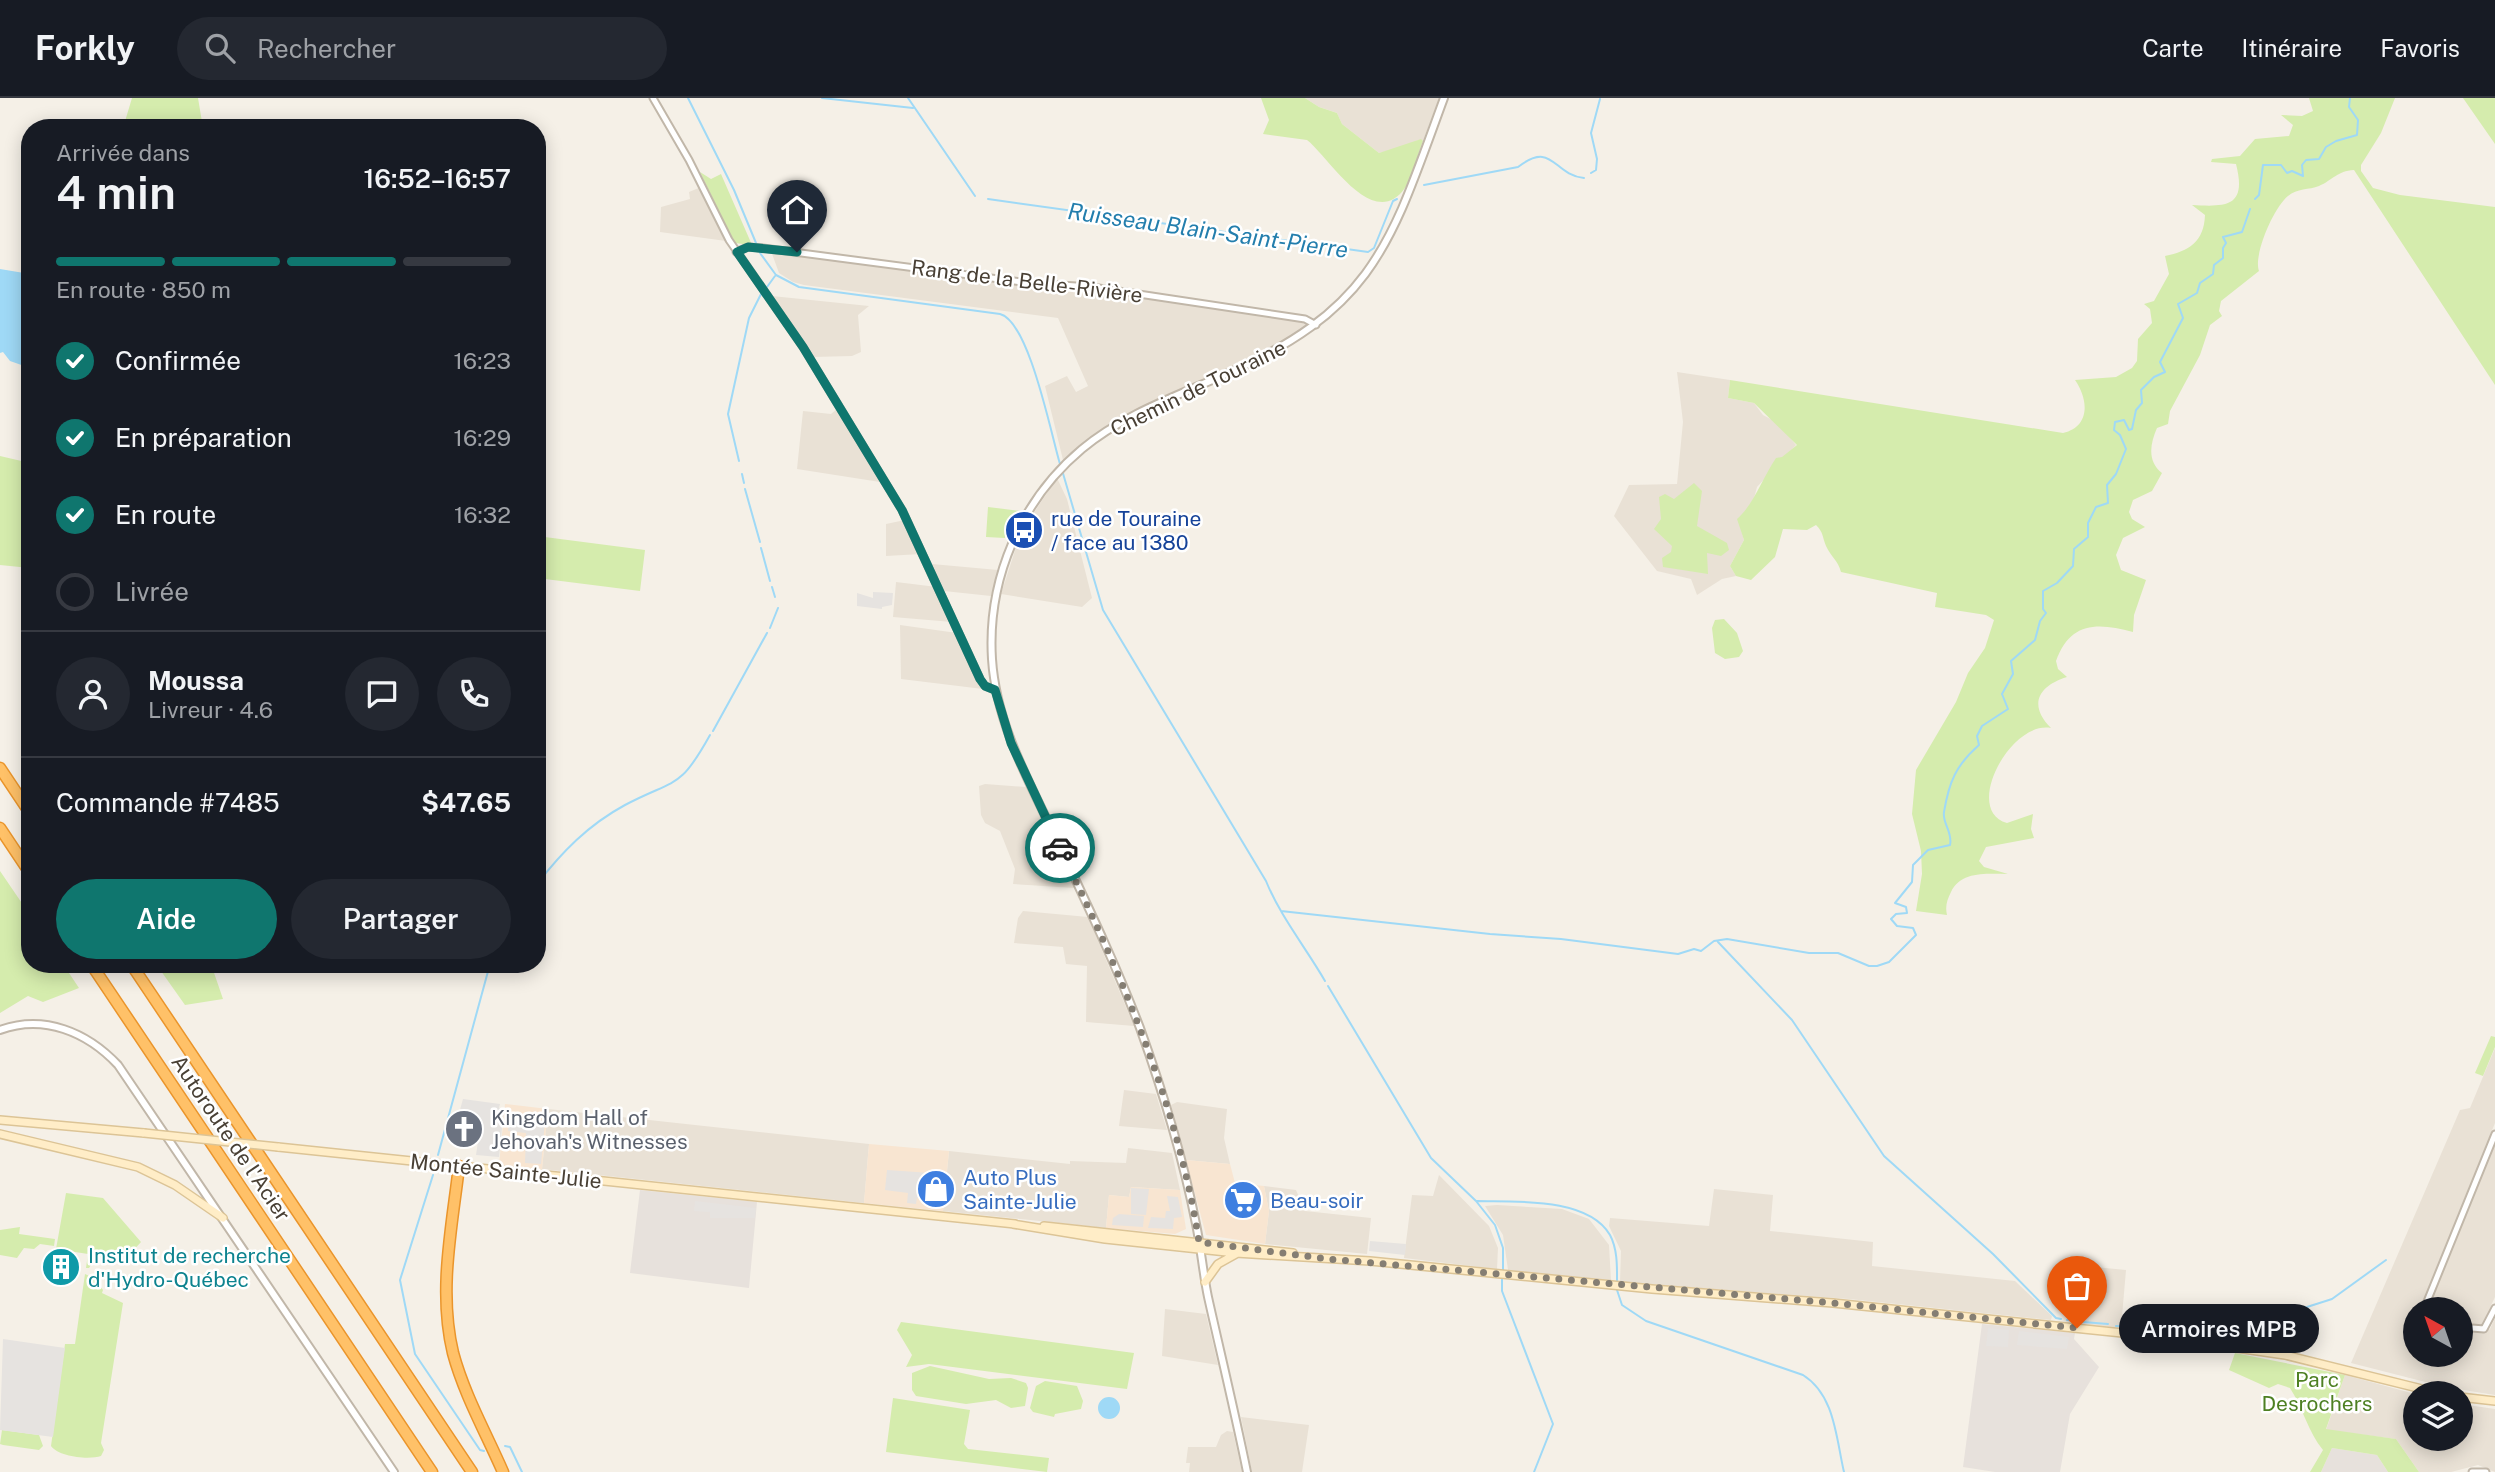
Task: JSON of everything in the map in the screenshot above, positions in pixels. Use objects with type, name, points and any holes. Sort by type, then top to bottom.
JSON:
[{"type":"highway","points":[[0,768],[21,800]]},
{"type":"highway","points":[[0,828],[21,860]]},
{"type":"highway","name":"Autoroute de l'Acier","points":[[97,973],[432,1472]]},
{"type":"highway","name":"Autoroute de l'Acier","points":[[137,973],[472,1472]]},
{"type":"highway","points":[[459,1166],[446,1286],[449,1330],[459,1372],[503,1472]]},
{"type":"main road","name":"Montée Sainte-Julie","points":[[0,1118],[1328,1259]]},
{"type":"main road","points":[[0,1135],[138,1167],[169,1181],[223,1219]]},
{"type":"main road","name":"Montée Sainte-Julie","points":[[1199,1245],[1236,1253],[1909,1310],[2232,1346],[2309,1360],[2403,1384]]},
{"type":"main road","points":[[1205,1282],[1218,1264],[1236,1253]]},
{"type":"main road","points":[[2473,1398],[2495,1401]]},
{"type":"street","points":[[653,98],[737,252],[803,347],[913,529],[982,682],[995,690]]},
{"type":"street","name":"Chemin de Touraine","points":[[1247,1472],[1173,1132],[1140,1028],[1088,907],[1011,743],[995,690],[992,631],[1002,570],[1023,521],[1065,465],[1099,436],[1129,418],[1278,350],[1316,326],[1355,289],[1385,246],[1444,98]]},
{"type":"street","name":"Rang de la Belle-Rivière","points":[[737,252],[748,247],[763,248],[1029,283],[1092,287],[1296,317],[1316,326]]},
{"type":"street","points":[[0,1030],[22,1024],[51,1025],[73,1032],[105,1052],[130,1079],[394,1472]]},
{"type":"street","points":[[2429,1297],[2495,1134]]},
{"type":"street","points":[[2473,1328],[2483,1329],[2495,1308]]},
{"type":"street","points":[[2472,1472],[2486,1472]]},
{"type":"shaded area","points":[[1305,98],[1439,98],[1423,141],[1418,140],[1406,147],[1379,153],[1342,124],[1337,113],[1319,107]]},
{"type":"shaded area","points":[[701,187],[726,241],[660,232],[661,207],[690,199],[689,192]]},
{"type":"shaded area","points":[[771,251],[1029,286],[1109,292],[1295,319],[1307,324],[1290,338],[1267,350],[1117,419],[1063,460],[1045,386],[1067,376],[1076,392],[1088,386],[1058,318],[804,285],[779,273]]},
{"type":"shaded area","points":[[772,296],[869,306],[858,315],[861,352],[852,356],[813,357]]},
{"type":"shaded area","points":[[1677,372],[1730,380],[1728,398],[1754,403],[1763,415],[1778,423],[1796,445],[1757,487],[1752,506],[1738,519],[1744,540],[1730,566],[1736,576],[1722,579],[1697,595],[1691,579],[1657,571],[1614,516],[1629,485],[1677,484],[1683,422]]},
{"type":"shaded area","points":[[838,408],[882,481],[797,469],[803,411],[831,414]]},
{"type":"shaded area","points":[[1057,478],[1067,499],[1092,598],[1082,607],[1001,594],[1021,532]]},
{"type":"shaded area","points":[[905,520],[921,554],[886,556],[886,524]]},
{"type":"shaded area","points":[[932,564],[998,570],[991,596],[944,591]]},
{"type":"shaded area","points":[[896,582],[937,587],[952,622],[893,617]]},
{"type":"shaded area","points":[[873,592],[893,593],[892,605],[882,609],[857,606],[857,593],[873,598]]},
{"type":"shaded area","points":[[900,625],[957,633],[983,689],[901,679]]},
{"type":"shaded area","points":[[985,784],[1026,787],[1074,888],[1013,884],[1015,869],[1000,831],[985,823],[981,815],[979,786]]},
{"type":"shaded area","points":[[1023,911],[1088,917],[1134,1026],[1086,1022],[1087,966],[1066,964],[1063,947],[1014,943],[1018,918]]},
{"type":"shaded area","points":[[2495,1048],[2495,1123],[2425,1297],[2403,1297],[2403,1367],[2473,1367],[2473,1332],[2482,1333],[2490,1329],[2495,1318],[2495,1395],[2473,1391],[2473,1381],[2422,1381],[2351,1363],[2460,1110],[2470,1108]]},
{"type":"shaded area","points":[[1124,1090],[1156,1094],[1167,1130],[1119,1126]]},
{"type":"shaded area","points":[[463,1099],[500,1104],[499,1108],[504,1109],[499,1157],[476,1155],[481,1121],[458,1117]]},
{"type":"shaded area","points":[[1177,1102],[1227,1109],[1224,1138],[1230,1164],[1186,1160],[1171,1105]]},
{"type":"shaded area","points":[[505,1104],[548,1109],[542,1169],[499,1165]]},
{"type":"shaded area","points":[[548,1109],[869,1144],[864,1203],[542,1169]]},
{"type":"shaded area","points":[[510,1115],[545,1121],[541,1164],[525,1163],[526,1133],[508,1131]]},
{"type":"shaded area","points":[[869,1144],[949,1151],[943,1211],[864,1203]]},
{"type":"shaded area","points":[[2495,1144],[2495,1297],[2482,1325],[2473,1325],[2473,1297],[2433,1297]]},
{"type":"shaded area","points":[[1128,1148],[1172,1153],[1180,1190],[1131,1187],[1129,1197],[1109,1195],[1106,1228],[943,1211],[949,1151],[1070,1164],[1070,1161],[1126,1163]]},
{"type":"shaded area","points":[[1186,1160],[1230,1164],[1235,1183],[1264,1186],[1269,1211],[1265,1244],[1206,1235]]},
{"type":"shaded area","points":[[887,1170],[931,1173],[928,1199],[917,1198],[916,1204],[907,1203],[908,1193],[885,1190]]},
{"type":"shaded area","points":[[1439,1175],[1489,1226],[1498,1248],[1497,1269],[1404,1258],[1412,1195],[1433,1196]]},
{"type":"shaded area","points":[[1264,1186],[1296,1190],[1305,1211],[1371,1218],[1367,1254],[1265,1244],[1269,1211]]},
{"type":"shaded area","points":[[1131,1187],[1180,1190],[1186,1229],[1175,1234],[1106,1228],[1109,1195],[1129,1197]]},
{"type":"shaded area","points":[[1131,1188],[1149,1189],[1146,1215],[1131,1214]]},
{"type":"shaded area","points":[[1714,1189],[1773,1195],[1770,1231],[1873,1242],[1872,1266],[2015,1281],[2052,1316],[2051,1320],[1849,1299],[1620,1282],[1621,1251],[1609,1226],[1610,1218],[1709,1226]]},
{"type":"shaded area","points":[[640,1190],[757,1202],[749,1288],[630,1273]]},
{"type":"shaded area","points":[[1167,1196],[1178,1197],[1182,1217],[1174,1218],[1173,1229],[1148,1228],[1151,1217],[1165,1218],[1166,1211],[1170,1211]]},
{"type":"shaded area","points":[[695,1201],[756,1208],[755,1218],[710,1218],[710,1212],[694,1211]]},
{"type":"shaded area","points":[[1485,1206],[1562,1209],[1589,1219],[1609,1245],[1611,1281],[1508,1270],[1503,1235]]},
{"type":"shaded area","points":[[1119,1214],[1144,1216],[1143,1227],[1112,1225],[1113,1218]]},
{"type":"shaded area","points":[[1370,1241],[1406,1244],[1405,1255],[1369,1251]]},
{"type":"shaded area","points":[[2076,1265],[2095,1267],[2089,1325],[2069,1322]]},
{"type":"shaded area","points":[[2095,1267],[2126,1270],[2121,1328],[2089,1325]]},
{"type":"shaded area","points":[[1165,1309],[1206,1314],[1218,1365],[1162,1356]]},
{"type":"shaded area","points":[[1982,1324],[2075,1333],[2074,1339],[2099,1367],[2070,1414],[2060,1472],[1995,1472],[1963,1467]]},
{"type":"shaded area","points":[[1988,1328],[2009,1330],[2008,1347],[1986,1346]]},
{"type":"shaded area","points":[[2019,1331],[2069,1337],[2067,1349],[2017,1345]]},
{"type":"shaded area","points":[[3,1339],[65,1348],[53,1437],[0,1430]]},
{"type":"shaded area","points":[[2345,1375],[2403,1391],[2403,1449],[2396,1439],[2326,1430]]},
{"type":"shaded area","points":[[2473,1406],[2495,1409],[2495,1472],[2478,1465],[2451,1472],[2419,1472],[2404,1451],[2473,1451]]},
{"type":"shaded area","points":[[1241,1417],[1309,1425],[1302,1472],[1252,1472]]},
{"type":"shaded area","points":[[1227,1431],[1233,1432],[1242,1472],[1189,1472],[1190,1463],[1186,1463],[1188,1447],[1216,1447],[1221,1435]]},
{"type":"shaded area","points":[[2332,1448],[2377,1455],[2388,1472],[2321,1472]]},
{"type":"green space","points":[[132,98],[198,98],[202,119],[126,119]]},
{"type":"green space","points":[[1261,98],[1305,98],[1319,107],[1337,113],[1342,124],[1379,153],[1421,139],[1423,141],[1413,172],[1405,188],[1393,200],[1379,202],[1352,187],[1307,140],[1263,134],[1269,120]]},
{"type":"green space","points":[[2309,98],[2395,98],[2381,133],[2361,165],[2361,171],[2373,188],[2400,195],[2495,207],[2495,385],[2354,170],[2288,196],[2266,232],[2259,254],[2259,271],[2221,301],[2219,311],[2222,316],[2210,325],[2200,355],[2170,411],[2168,424],[2157,428],[2152,458],[2162,473],[2152,491],[2133,500],[2129,512],[2132,519],[2145,527],[2123,538],[2116,555],[2121,570],[2146,580],[2134,615],[2133,632],[2097,626],[2077,632],[2069,639],[2056,661],[2058,669],[2067,677],[2043,691],[2038,704],[2044,720],[2051,728],[2036,729],[2021,738],[1997,768],[1989,802],[1994,815],[2007,823],[2033,814],[2031,829],[2034,838],[1986,847],[1979,861],[1984,867],[2008,874],[1975,875],[1961,880],[1948,898],[1947,915],[1916,911],[1922,874],[1921,851],[1912,814],[1916,770],[1956,702],[1968,673],[1985,648],[1994,620],[1986,615],[1935,607],[1937,593],[1841,572],[1816,525],[1807,530],[1783,529],[1775,557],[1751,580],[1736,576],[1730,566],[1744,540],[1737,519],[1753,499],[1776,458],[1782,457],[1797,445],[1754,403],[1728,398],[1730,380],[2063,433],[2072,430],[2082,419],[2084,412],[2083,396],[2075,380],[2116,377],[2132,368],[2137,361],[2138,339],[2152,323],[2150,309],[2144,304],[2154,301],[2169,274],[2165,256],[2188,248],[2202,232],[2205,215],[2192,205],[2224,204],[2236,196],[2239,178],[2236,164],[2211,162],[2212,159],[2240,156],[2255,139],[2289,136],[2293,125],[2281,115],[2302,116],[2313,111]]},
{"type":"green space","points":[[2463,98],[2495,98],[2495,144]]},
{"type":"green space","points":[[700,172],[711,179],[721,174],[752,245],[734,243]]},
{"type":"green space","points":[[0,456],[21,461],[21,567],[0,565]]},
{"type":"green space","points":[[1694,483],[1702,491],[1697,526],[1727,543],[1729,550],[1721,556],[1707,553],[1708,574],[1663,567],[1662,558],[1671,552],[1672,546],[1654,529],[1661,519],[1659,497],[1665,494],[1674,499]]},
{"type":"green space","points":[[988,507],[1021,511],[1005,538],[986,537]]},
{"type":"green space","points":[[546,537],[645,550],[640,591],[546,579]]},
{"type":"green space","points":[[1724,619],[1737,633],[1743,651],[1739,657],[1725,659],[1715,653],[1712,628],[1715,620]]},
{"type":"green space","points":[[0,871],[21,902],[21,973],[69,973],[79,988],[43,1002],[28,996],[0,1013]]},
{"type":"green space","points":[[162,973],[214,973],[223,999],[185,1005]]},
{"type":"green space","points":[[2491,1036],[2495,1037],[2495,1047],[2483,1076],[2475,1073]]},
{"type":"green space","points":[[66,1193],[103,1198],[141,1242],[130,1254],[123,1254],[122,1249],[107,1254],[108,1258],[96,1257],[89,1268],[86,1268],[88,1254],[56,1249]]},
{"type":"green space","points":[[20,1227],[19,1234],[55,1239],[54,1246],[40,1244],[34,1249],[24,1248],[17,1258],[0,1255],[0,1230]]},
{"type":"green space","points":[[85,1274],[94,1278],[103,1290],[102,1293],[123,1303],[101,1443],[104,1450],[101,1456],[89,1458],[60,1453],[51,1446],[65,1344],[75,1344]]},
{"type":"green space","points":[[901,1322],[1134,1353],[1127,1389],[929,1364],[906,1367],[912,1355],[897,1330]]},
{"type":"green space","name":"Parc Desrochers","points":[[2235,1353],[2345,1375],[2326,1429],[2396,1439],[2419,1472],[2388,1472],[2377,1455],[2332,1448],[2321,1472],[2310,1472],[2323,1450],[2313,1436],[2290,1388],[2278,1384],[2269,1388],[2229,1370]]},
{"type":"green space","points":[[930,1366],[989,1379],[1011,1378],[1026,1383],[1028,1388],[1025,1406],[1011,1408],[996,1400],[966,1404],[916,1396],[912,1390],[912,1373]]},
{"type":"green space","points":[[1045,1381],[1077,1386],[1083,1401],[1081,1409],[1055,1414],[1054,1417],[1033,1412],[1030,1408],[1036,1386]]},
{"type":"green space","points":[[893,1398],[970,1410],[964,1444],[968,1449],[1049,1458],[1047,1472],[886,1452]]},
{"type":"green space","points":[[2,1430],[39,1435],[43,1446],[39,1450],[0,1444]]},
{"type":"water","points":[[0,269],[21,272],[21,365],[10,361],[3,352],[0,353]]},
{"type":"water","points":[[1109,1397],[1117,1400],[1120,1408],[1117,1416],[1109,1419],[1101,1416],[1098,1408],[1101,1400]]},
{"type":"waterway","points":[[688,98],[734,190],[756,243]]},
{"type":"waterway","points":[[822,98],[913,108]]},
{"type":"waterway","name":"Ruisseau Blain-Saint-Pierre","points":[[908,98],[975,196]]},
{"type":"waterway","points":[[2255,199],[2259,195],[2263,165],[2281,165],[2287,173],[2292,171],[2303,176],[2302,165],[2306,160],[2319,159],[2326,147],[2357,135],[2358,120],[2349,107],[2350,98]]},
{"type":"waterway","name":"Ruisseau Blain-Saint-Pierre","points":[[1591,173],[1596,170],[1597,159],[1591,133],[1600,99]]},
{"type":"waterway","name":"Ruisseau Blain-Saint-Pierre","points":[[1424,185],[1518,167],[1539,157],[1552,161],[1574,176],[1584,178]]},
{"type":"waterway","name":"Ruisseau Blain-Saint-Pierre","points":[[988,199],[1368,252],[1374,248],[1393,201],[1397,199]]},
{"type":"waterway","points":[[1281,911],[1561,939],[1678,954],[1694,949],[1701,951],[1714,941],[1727,939],[1809,953],[1838,953],[1869,966],[1889,962],[1916,935],[1913,928],[1897,926],[1891,919],[1896,914],[1907,913],[1906,907],[1895,903],[1912,882],[1913,865],[1928,850],[1950,845],[1944,812],[1955,775],[1979,745],[1977,736],[1982,726],[2008,709],[2002,694],[2013,674],[2011,661],[2035,640],[2040,621],[2046,613],[2043,609],[2043,591],[2057,583],[2073,566],[2074,549],[2088,537],[2088,523],[2096,507],[2108,503],[2107,485],[2116,474],[2126,449],[2120,435],[2114,430],[2115,422],[2124,420],[2129,430],[2132,429],[2136,410],[2142,403],[2141,390],[2154,377],[2165,372],[2160,362],[2183,318],[2178,304],[2197,293],[2200,283],[2213,274],[2214,265],[2223,258],[2226,243],[2223,237],[2242,232],[2250,209]]},
{"type":"waterway","points":[[760,253],[776,275],[799,287],[1000,314],[1011,321],[1020,336],[1037,380],[1060,464]]},
{"type":"waterway","points":[[767,287],[775,276]]},
{"type":"waterway","points":[[739,461],[728,414],[749,318],[761,294]]},
{"type":"waterway","points":[[1062,470],[1103,610],[1325,981]]},
{"type":"waterway","points":[[742,474],[744,483]]},
{"type":"waterway","points":[[745,489],[760,542]]},
{"type":"waterway","points":[[761,548],[770,581]]},
{"type":"waterway","points":[[772,587],[775,597]]},
{"type":"waterway","points":[[770,628],[778,608]]},
{"type":"waterway","points":[[713,731],[767,633]]},
{"type":"waterway","points":[[546,873],[566,850],[599,821],[683,775],[710,735]]},
{"type":"waterway","points":[[1718,942],[1792,1020],[1884,1156],[1993,1254],[2056,1318],[2061,1319]]},
{"type":"waterway","points":[[438,1155],[488,973]]},
{"type":"waterway","points":[[1328,986],[1431,1158],[1476,1201],[1495,1225],[1503,1248],[1503,1272]]},
{"type":"waterway","points":[[433,1175],[400,1280],[415,1354],[480,1450],[484,1451]]},
{"type":"waterway","points":[[1477,1201],[1550,1204],[1585,1214],[1600,1223],[1613,1241],[1617,1284]]},
{"type":"waterway","points":[[2116,1326],[2204,1331],[2231,1318],[2307,1307],[2332,1299],[2386,1260]]},
{"type":"waterway","points":[[1502,1278],[1502,1291],[1553,1424],[1534,1472]]},
{"type":"waterway","points":[[1617,1290],[1622,1305],[1646,1321],[1803,1375],[1814,1384],[1828,1406],[1844,1472]]},
{"type":"waterway","points":[[2067,1320],[2073,1320]]},
{"type":"waterway","points":[[2083,1322],[2108,1324]]},
{"type":"waterway","points":[[505,1446],[510,1447],[522,1472]]},
{"type":"way so far","points":[[1060,848],[1115,966],[1146,1046],[1173,1132],[1199,1242],[1328,1259],[1387,1262],[1652,1289],[1909,1310],[2077,1328]]},
{"type":"place","name":"rue de Touraine / face au 1380","points":[[1024,530]]},
{"type":"place","name":"Kingdom Hall of Jehovah's Witnesses","points":[[464,1129]]},
{"type":"place","name":"Auto Plus Sainte-Julie","points":[[936,1189]]},
{"type":"place","name":"Beau-soir","points":[[1243,1200]]},
{"type":"place","name":"Institut de recherche d'Hydro-Québec","points":[[61,1267]]},
{"type":"place","name":"Armoires MPB","points":[[2077,1328]]},
{"type":"route","points":[[797,252],[748,247],[737,252],[803,347],[855,429],[911,526],[980,679],[989,689],[995,690],[1011,743],[1060,848]]}]
